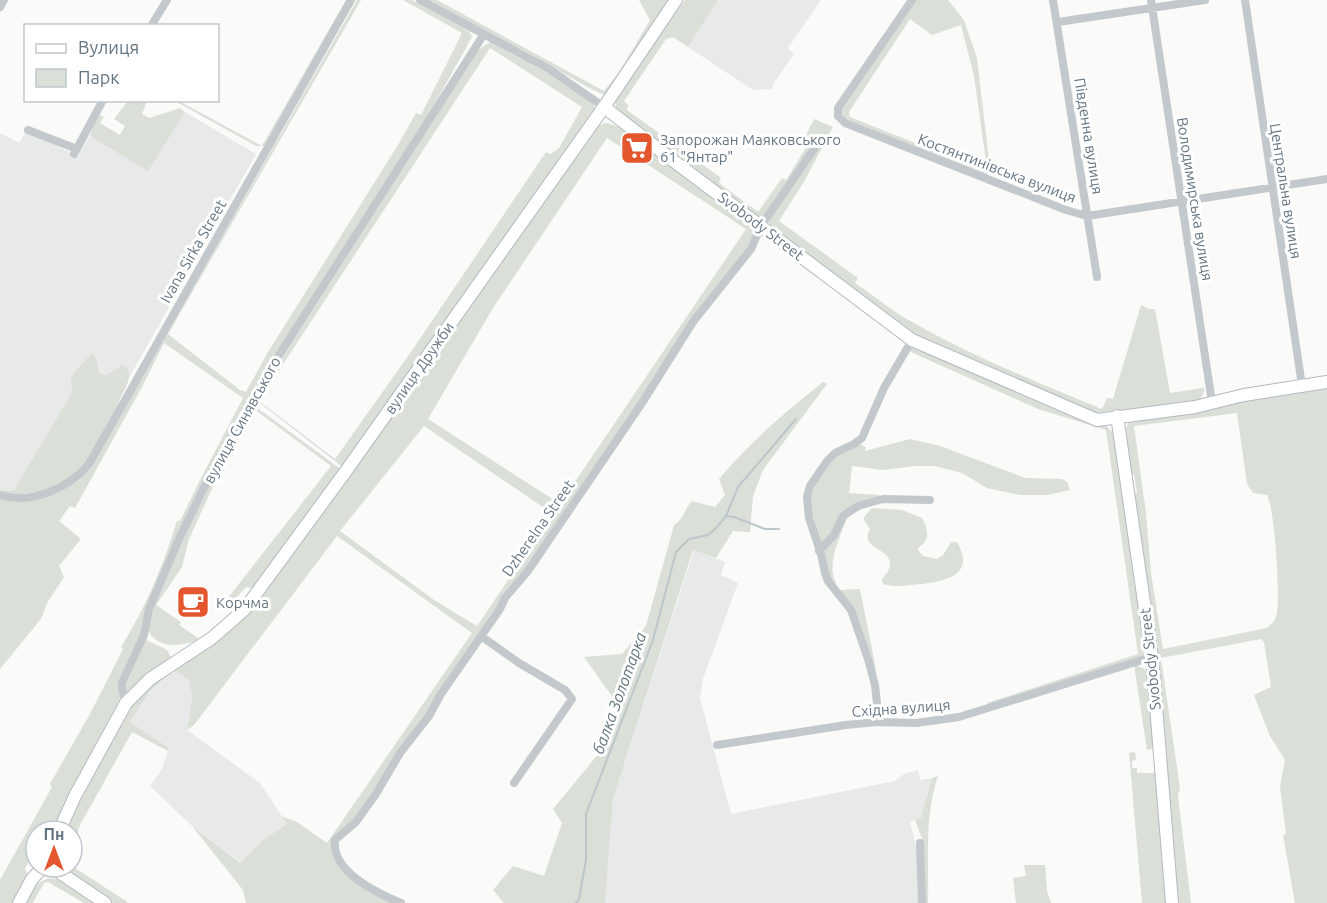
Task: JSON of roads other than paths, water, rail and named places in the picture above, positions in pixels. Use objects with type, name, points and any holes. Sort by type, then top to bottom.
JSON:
[{"type":"street","points":[[0,7],[4,0]]},
{"type":"street","points":[[152,24],[167,0]]},
{"type":"street","name":"Ivana Sirka Street","points":[[0,495],[12,498],[40,495],[73,480],[89,464],[351,0]]},
{"type":"street","name":"Svobody Street","points":[[420,0],[549,69],[587,93],[912,340],[1096,420],[1187,408],[1244,394],[1327,382]]},
{"type":"street","name":"вулиця Дружби","points":[[126,703],[150,679],[212,638],[244,610],[346,471],[604,106],[676,0]]},
{"type":"street","name":"Костянтинівська вулиця","points":[[912,0],[838,108],[839,119],[845,123],[1024,194],[1087,216],[1327,179]]},
{"type":"street","name":"Південна вулиця","points":[[1053,0],[1097,277]]},
{"type":"street","points":[[1058,22],[1151,4],[1205,0]]},
{"type":"street","name":"Центральна вулиця","points":[[1245,0],[1302,386]]},
{"type":"street","name":"Володимирська вулиця","points":[[1151,4],[1212,402]]},
{"type":"street","name":"вулиця Синявського","points":[[64,819],[126,703],[122,683],[144,635],[149,609],[214,467],[278,357],[483,34]]},
{"type":"street","points":[[28,130],[75,152],[102,102]]},
{"type":"street","name":"Dzherelna Street","points":[[401,903],[367,887],[348,872],[336,852],[334,843],[356,822],[376,794],[400,753],[429,716],[441,694],[500,609],[505,598],[536,560],[642,403],[693,322],[752,249],[762,226],[814,149]]},
{"type":"street","points":[[879,722],[875,685],[854,617],[828,581],[809,518],[807,497],[810,486],[827,460],[862,438],[884,388],[912,340]]},
{"type":"street","name":"Svobody Street","points":[[1118,416],[1152,657],[1172,903]]},
{"type":"street","points":[[819,550],[834,535],[843,516],[858,506],[883,499],[930,500]]},
{"type":"street","points":[[481,636],[519,663],[565,690],[572,699],[514,783]]},
{"type":"street","name":"Східна вулиця","points":[[717,745],[879,722],[916,723],[959,717],[1152,657]]},
{"type":"street","points":[[920,843],[922,903]]},
{"type":"street","points":[[19,903],[32,879]]},
{"type":"street","points":[[65,879],[105,903]]},
{"type":"waterway","name":"балка Золотарка","points":[[576,903],[579,899],[586,860],[586,814],[653,640],[676,552],[689,539],[708,535],[716,528],[726,516],[738,487],[796,419]]},
{"type":"waterway","name":"балка Золотарка","points":[[726,516],[765,529],[779,529]]},
{"type":"place","name":"Запорожан Маяковського 61 \"Янтар\"","points":[[637,148]]},
{"type":"place","name":"Корчма","points":[[193,602]]}]
